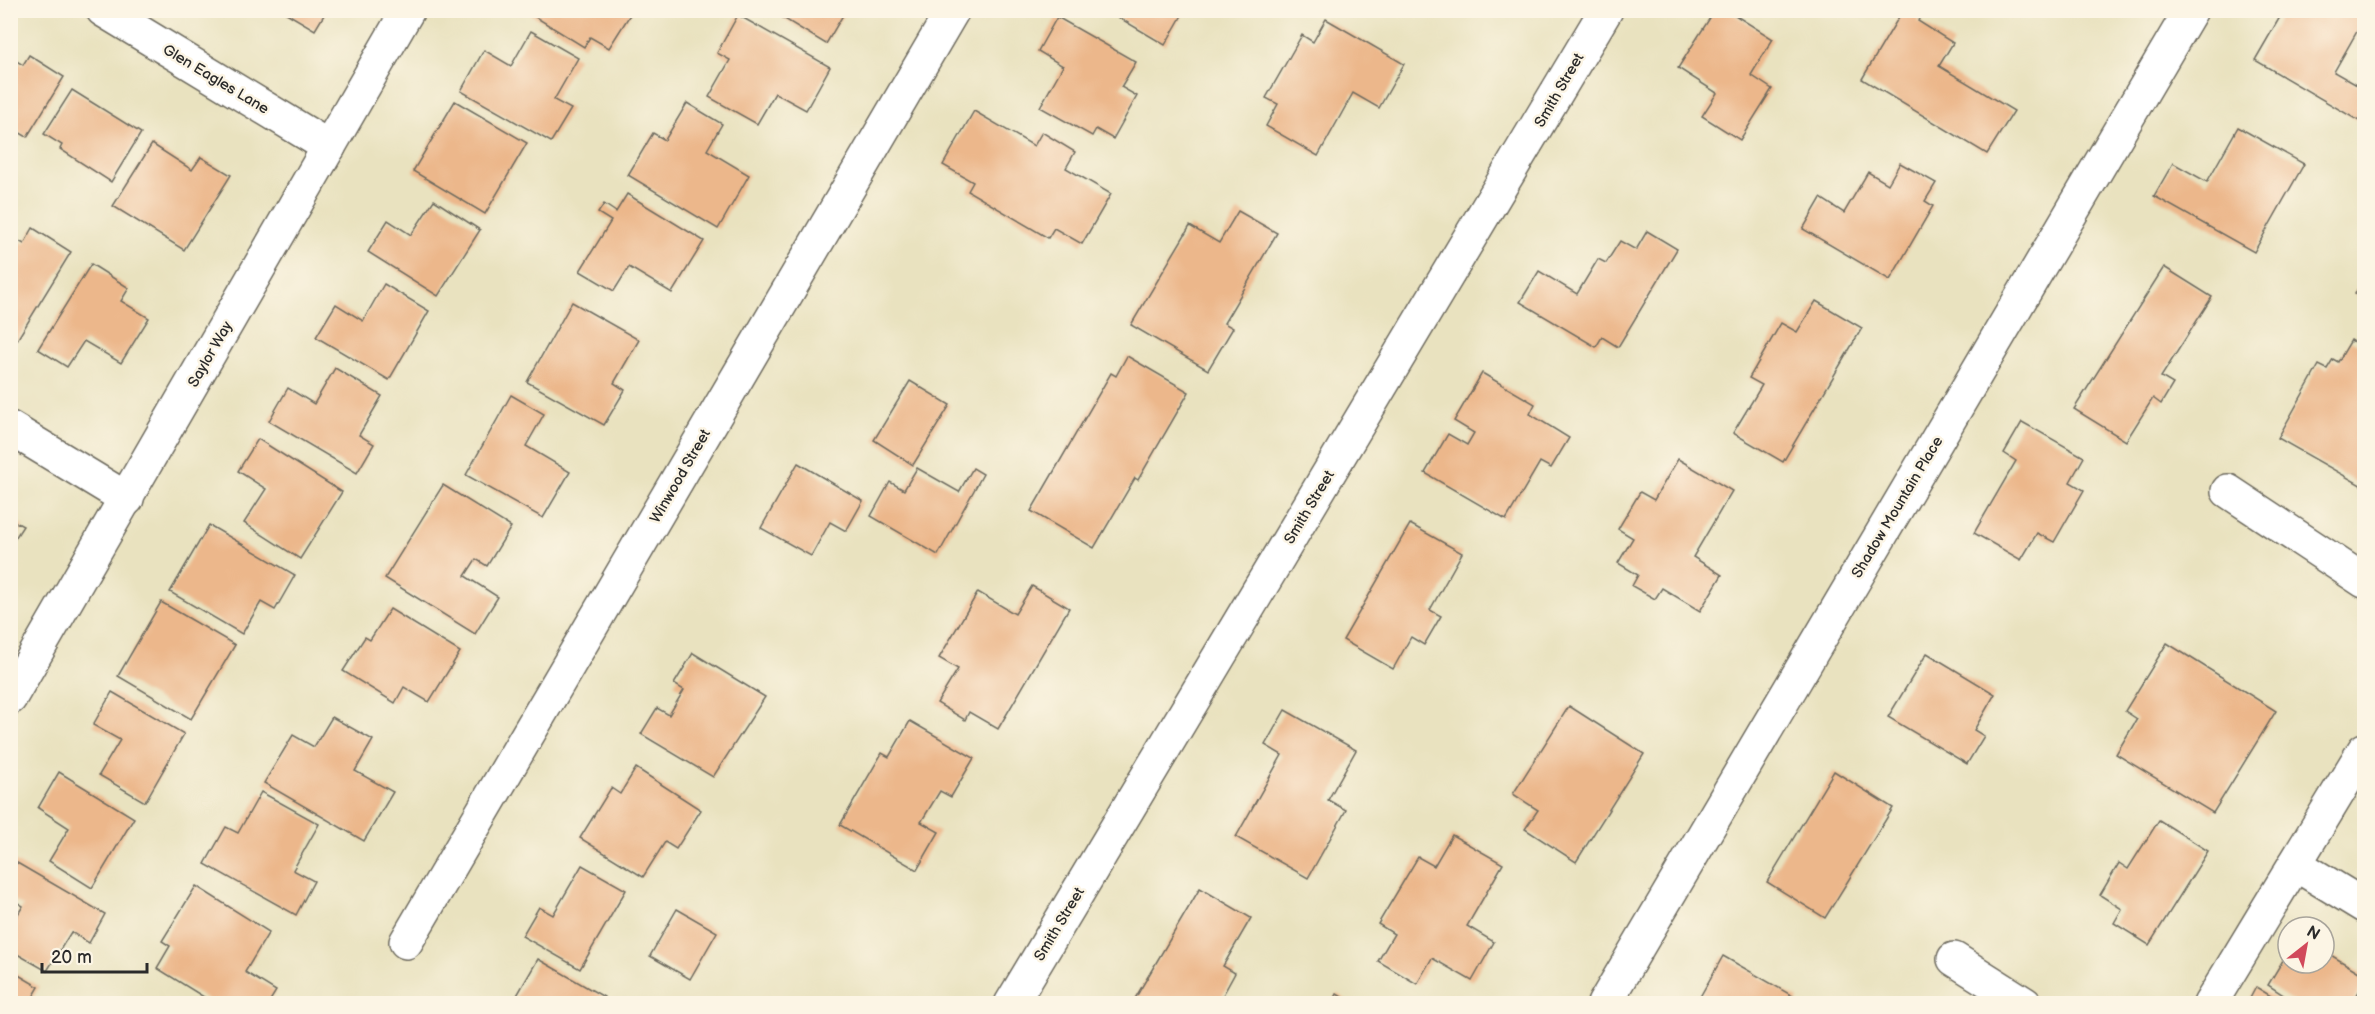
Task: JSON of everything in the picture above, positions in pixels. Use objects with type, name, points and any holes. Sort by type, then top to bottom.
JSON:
[{"type":"street","name":"Glen Eagles Lane","points":[[103,10],[329,147]]},
{"type":"street","name":"Saylor Way","points":[[10,698],[408,10]]},
{"type":"street","name":"Winwood Street","points":[[406,942],[953,10]]},
{"type":"street","name":"Smith Street","points":[[1011,1004],[1606,10]]},
{"type":"street","name":"Shadow Mountain Place","points":[[1604,1004],[2191,10]]},
{"type":"street","points":[[10,428],[127,499]]},
{"type":"street","points":[[2228,491],[2364,581]]},
{"type":"street","points":[[2210,1004],[2364,750]]},
{"type":"street","points":[[2295,864],[2364,906]]},
{"type":"street","points":[[1954,958],[2025,1004]]},
{"type":"building","points":[[281,10],[327,10],[315,30]]},
{"type":"building","points":[[524,10],[633,10],[609,48],[590,37],[584,47]]},
{"type":"building","points":[[787,10],[846,10],[826,44],[783,18]]},
{"type":"building","points":[[1106,10],[1185,10],[1165,45]]},
{"type":"building","points":[[1715,10],[1727,10],[1773,39],[1751,75],[1772,89],[1740,140],[1702,116],[1717,93],[1678,68]]},
{"type":"building","points":[[1903,10],[1924,10],[1918,21],[1953,43],[1939,66],[2014,111],[1987,154],[1862,79]]},
{"type":"building","points":[[2284,10],[2364,10],[2364,19],[2334,72],[2364,89],[2364,124],[2255,60]]},
{"type":"building","points":[[738,15],[830,67],[806,110],[775,93],[757,124],[709,97],[730,60],[717,53]]},
{"type":"building","points":[[1057,17],[1136,62],[1121,87],[1137,96],[1113,139],[1096,129],[1092,136],[1040,107],[1063,66],[1038,51]]},
{"type":"building","points":[[1326,19],[1404,64],[1379,108],[1353,93],[1318,156],[1266,126],[1278,104],[1266,98],[1302,35],[1313,42]]},
{"type":"building","points":[[531,31],[578,58],[554,100],[571,109],[551,142],[461,91],[484,50],[511,66]]},
{"type":"building","points":[[29,55],[64,77],[27,137],[10,127],[10,57],[23,65]]},
{"type":"building","points":[[72,90],[141,133],[111,182],[60,149],[62,145],[44,134]]},
{"type":"building","points":[[455,101],[527,143],[485,214],[413,171]]},
{"type":"building","points":[[687,103],[722,124],[707,150],[749,175],[718,229],[628,175],[653,133],[665,140]]},
{"type":"building","points":[[974,111],[1034,146],[1042,132],[1075,152],[1066,168],[1111,194],[1082,244],[1054,228],[1048,238],[968,191],[973,182],[943,165]]},
{"type":"building","points":[[2238,127],[2304,164],[2254,252],[2154,196],[2173,163],[2207,182]]},
{"type":"building","points":[[152,144],[192,170],[201,157],[231,175],[184,250],[113,206]]},
{"type":"building","points":[[1900,163],[1936,183],[1925,201],[1933,206],[1890,280],[1803,229],[1821,198],[1844,213],[1868,172],[1888,184]]},
{"type":"building","points":[[627,194],[704,241],[672,293],[629,267],[614,291],[580,271],[611,221],[598,213],[604,204],[616,212]]},
{"type":"building","points":[[434,200],[480,230],[438,296],[368,252],[388,220],[411,235]]},
{"type":"building","points":[[1238,211],[1277,233],[1224,323],[1233,328],[1208,370],[1131,325],[1190,226],[1219,243]]},
{"type":"building","points":[[33,228],[71,252],[17,340],[10,337],[10,236],[24,244]]},
{"type":"building","points":[[1647,231],[1677,249],[1618,347],[1602,337],[1596,347],[1520,302],[1539,271],[1577,294],[1598,259],[1606,263],[1620,241],[1636,250]]},
{"type":"building","points":[[91,264],[129,288],[121,301],[149,318],[121,363],[84,341],[67,367],[38,349]]},
{"type":"building","points":[[2164,267],[2212,297],[2161,377],[2173,384],[2161,404],[2153,398],[2126,441],[2074,409]]},
{"type":"building","points":[[2364,277],[2364,300],[2355,294]]},
{"type":"building","points":[[384,284],[429,311],[389,380],[316,337],[336,304],[363,321]]},
{"type":"building","points":[[1816,301],[1862,328],[1783,462],[1733,433],[1762,385],[1749,378],[1781,323],[1797,332]]},
{"type":"building","points":[[572,302],[639,340],[614,383],[625,390],[604,425],[527,382]]},
{"type":"building","points":[[2351,340],[2364,348],[2364,487],[2278,438],[2319,365],[2327,369],[2333,359],[2338,362]]},
{"type":"building","points":[[1127,356],[1189,392],[1138,480],[1135,478],[1094,548],[1031,511],[1111,373],[1116,376]]},
{"type":"building","points":[[335,368],[382,396],[359,435],[374,444],[357,473],[269,421],[288,388],[314,404]]},
{"type":"building","points":[[1482,373],[1535,404],[1530,414],[1569,438],[1551,468],[1540,462],[1506,520],[1425,473],[1448,434],[1467,445],[1474,433],[1454,421]]},
{"type":"building","points":[[910,381],[950,405],[913,465],[874,440]]},
{"type":"building","points":[[511,395],[544,414],[526,446],[570,472],[543,518],[466,475]]},
{"type":"building","points":[[2022,422],[2084,457],[2070,482],[2084,490],[2054,542],[2037,533],[2021,560],[1974,533],[2016,461],[2004,453]]},
{"type":"building","points":[[258,439],[342,492],[300,559],[244,523],[266,489],[238,471]]},
{"type":"building","points":[[1678,459],[1732,491],[1693,557],[1722,575],[1700,611],[1662,588],[1655,599],[1632,586],[1638,575],[1618,563],[1633,538],[1618,529],[1640,492],[1654,500]]},
{"type":"building","points":[[798,463],[863,501],[846,531],[830,522],[811,556],[761,528]]},
{"type":"building","points":[[917,468],[959,492],[973,468],[983,474],[938,555],[871,516],[890,482],[904,490]]},
{"type":"building","points":[[443,485],[511,527],[487,566],[476,559],[465,576],[498,597],[475,634],[385,578]]},
{"type":"building","points":[[10,519],[23,526],[10,546]]},
{"type":"building","points":[[1410,524],[1462,553],[1430,610],[1441,616],[1424,645],[1411,637],[1393,669],[1343,640]]},
{"type":"building","points":[[209,525],[295,575],[275,610],[261,602],[242,634],[170,592]]},
{"type":"building","points":[[1032,586],[1069,608],[998,729],[969,712],[965,720],[937,703],[958,669],[939,658],[978,592],[1015,614]]},
{"type":"building","points":[[161,602],[235,645],[191,719],[118,676]]},
{"type":"building","points":[[390,609],[460,652],[429,702],[404,687],[395,703],[343,671],[365,637],[370,640]]},
{"type":"building","points":[[2167,643],[2276,711],[2213,813],[2116,754],[2137,719],[2125,711]]},
{"type":"building","points":[[693,653],[765,697],[713,777],[641,734],[657,708],[669,715],[684,690],[674,684]]},
{"type":"building","points":[[1927,653],[1995,694],[1974,730],[1984,736],[1967,764],[1888,717]]},
{"type":"building","points":[[112,692],[184,734],[145,802],[99,775],[120,740],[93,725]]},
{"type":"building","points":[[1569,706],[1644,754],[1576,862],[1525,829],[1538,810],[1513,794]]},
{"type":"building","points":[[1285,710],[1356,750],[1328,800],[1346,810],[1308,878],[1236,837],[1282,755],[1265,745]]},
{"type":"building","points":[[332,717],[373,740],[355,771],[393,792],[364,841],[264,783],[293,735],[314,747]]},
{"type":"building","points":[[910,721],[974,758],[951,797],[940,791],[921,822],[939,832],[917,870],[840,825],[882,753],[889,757]]},
{"type":"building","points":[[636,768],[701,810],[676,849],[665,842],[643,877],[580,838],[611,788],[620,794]]},
{"type":"building","points":[[1834,771],[1893,808],[1825,918],[1767,882]]},
{"type":"building","points":[[59,772],[134,818],[92,888],[49,861],[69,828],[38,808]]},
{"type":"building","points":[[261,792],[319,824],[293,870],[314,881],[296,915],[205,864],[226,827],[238,833]]},
{"type":"building","points":[[2159,820],[2208,851],[2149,945],[2114,923],[2122,909],[2100,895],[2119,863],[2128,869]]},
{"type":"building","points":[[1452,835],[1503,864],[1467,926],[1494,942],[1472,981],[1432,958],[1417,984],[1378,961],[1394,934],[1378,924],[1418,857],[1434,866]]},
{"type":"building","points":[[12,860],[105,914],[89,943],[71,932],[47,971],[10,950],[10,927],[23,906],[10,898]]},
{"type":"building","points":[[582,865],[626,890],[580,969],[522,936],[539,907],[553,915]]},
{"type":"building","points":[[196,886],[269,932],[245,972],[276,991],[268,1004],[215,1004],[157,968],[170,946],[162,941]]},
{"type":"building","points":[[1200,888],[1251,918],[1223,966],[1235,973],[1218,1004],[1135,1004],[1133,1002]]},
{"type":"building","points":[[677,909],[717,932],[690,979],[650,956]]},
{"type":"building","points":[[1723,956],[1798,999],[1796,1004],[1696,1004]]},
{"type":"building","points":[[2336,958],[2364,975],[2364,983],[2354,1000],[2360,1004],[2297,1004],[2268,985],[2276,972],[2276,975],[2336,975]]},
{"type":"building","points":[[538,959],[604,997],[600,1004],[512,1004]]},
{"type":"building","points":[[10,970],[39,987],[29,1004],[10,1004]]},
{"type":"building","points":[[2256,987],[2284,1004],[2247,1004]]},
{"type":"building","points":[[1337,994],[1353,1004],[1332,1004]]}]
